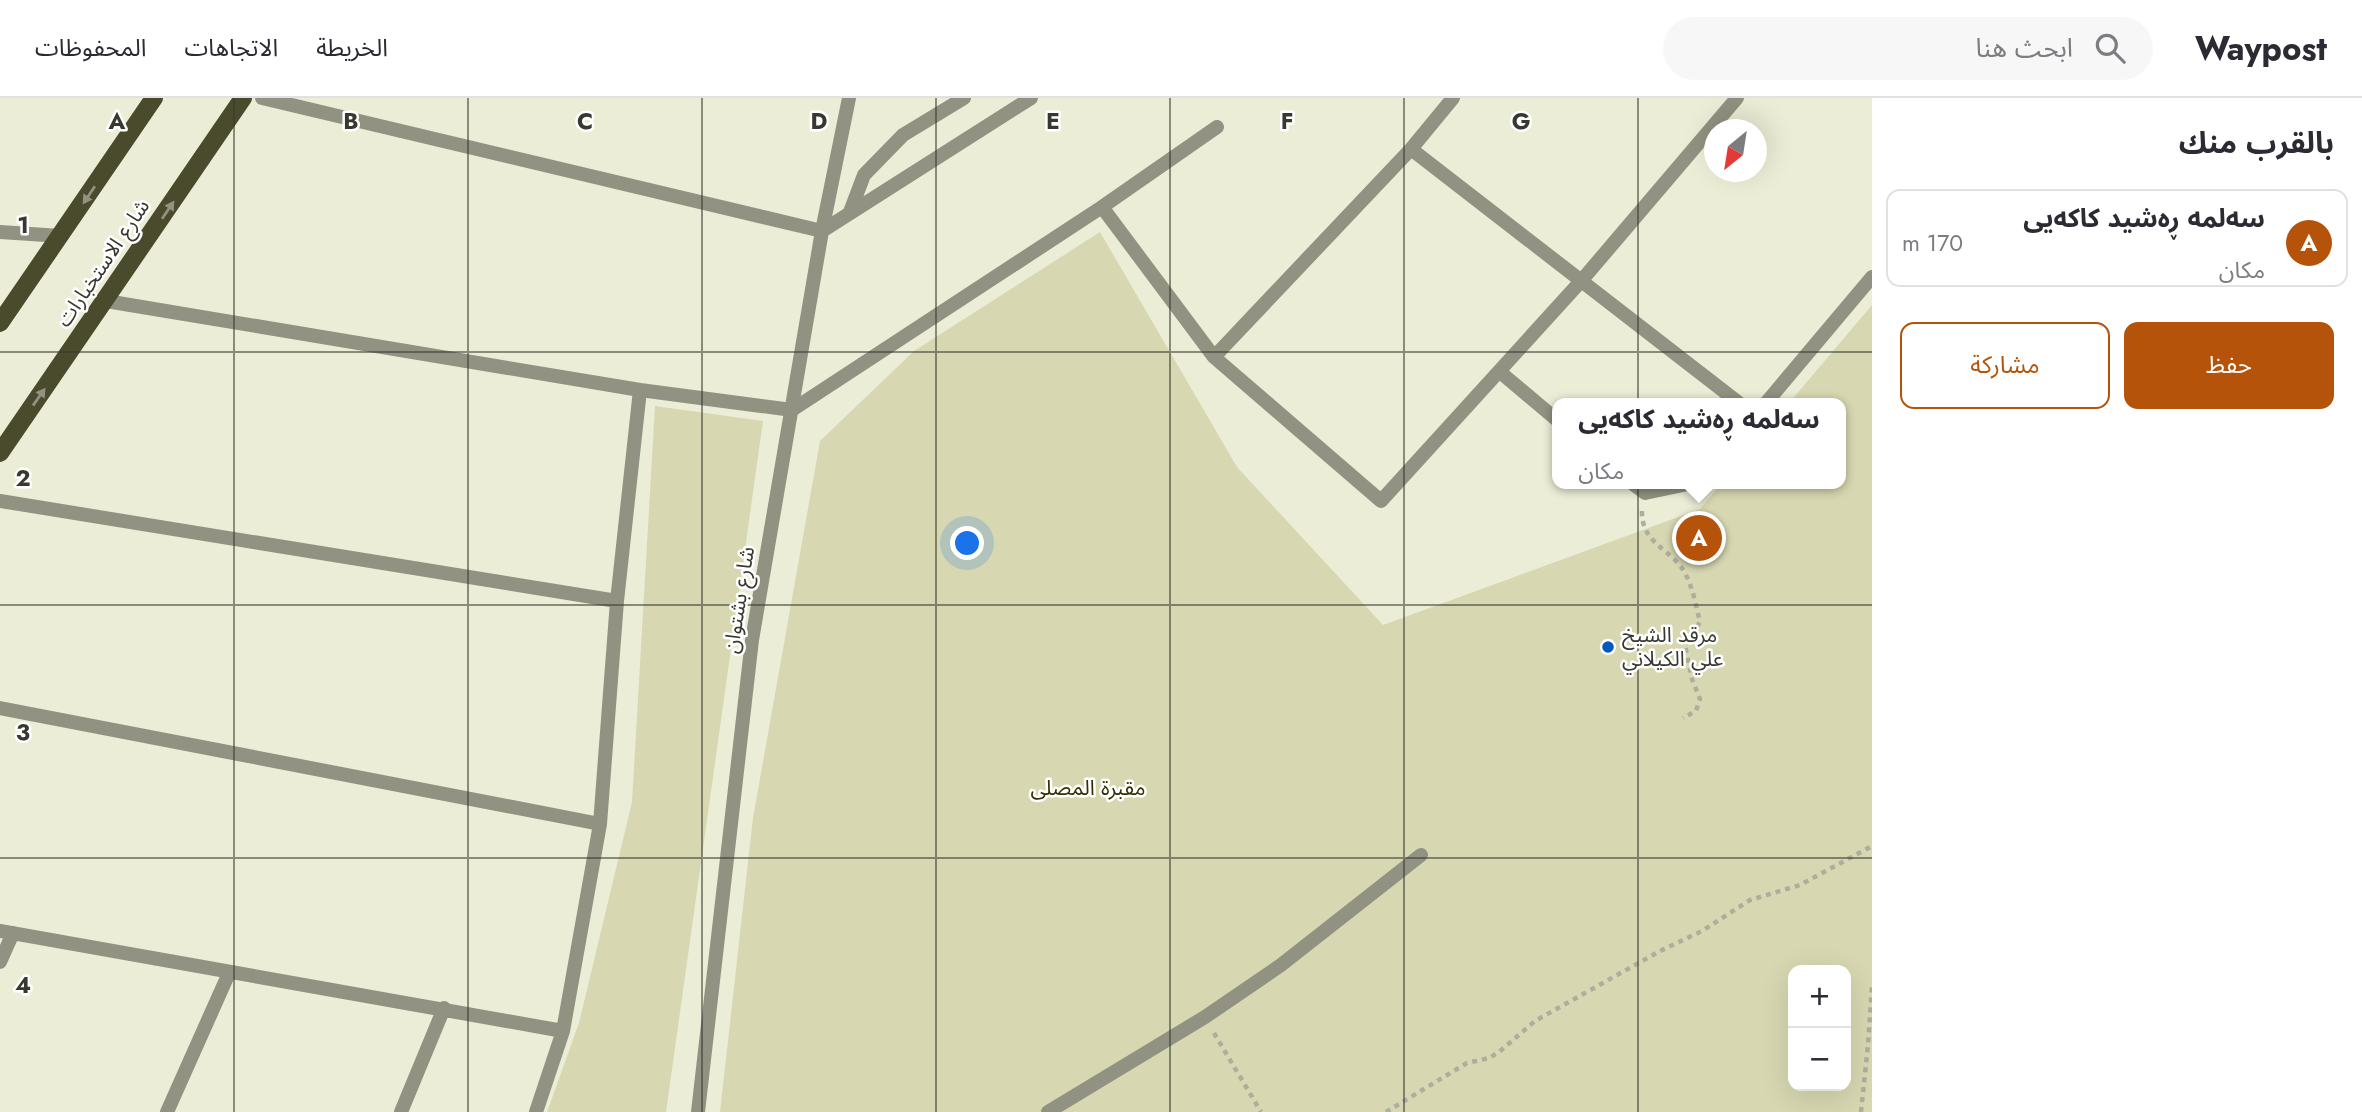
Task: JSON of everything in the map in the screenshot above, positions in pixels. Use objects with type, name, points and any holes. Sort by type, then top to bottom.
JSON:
[{"type":"main road","points":[[0,323],[154,98]]},
{"type":"main road","name":"شارع الاستخبارات","points":[[0,453],[243,98]]},
{"type":"street","points":[[262,98],[822,231],[1031,98]]},
{"type":"street","name":"شارع بشتوان","points":[[698,1112],[752,640],[822,231],[849,98]]},
{"type":"street","points":[[850,212],[864,176],[903,135],[964,98]]},
{"type":"street","points":[[1214,358],[1411,149],[1453,98]]},
{"type":"street","points":[[1102,206],[1214,358],[1381,501],[1583,280],[1737,98]]},
{"type":"street","points":[[106,301],[640,390],[792,410],[1217,127]]},
{"type":"street","points":[[1411,149],[1734,398]]},
{"type":"street","points":[[0,232],[61,236]]},
{"type":"street","points":[[1770,398],[1872,277]]},
{"type":"street","points":[[1500,372],[1552,416]]},
{"type":"street","points":[[536,1112],[563,1031],[600,824],[617,601],[640,390]]},
{"type":"street","points":[[0,501],[617,601]]},
{"type":"street","points":[[0,708],[600,824]]},
{"type":"street","points":[[1048,1112],[1205,1017],[1281,965],[1421,856]]},
{"type":"street","points":[[0,962],[7,932],[563,1031]]},
{"type":"street","points":[[167,1112],[229,973]]},
{"type":"street","points":[[401,1112],[444,1009]]},
{"type":"path","points":[[1639,489],[1642,520],[1650,538],[1685,572],[1700,622],[1685,645],[1692,679],[1700,699],[1696,711],[1683,718]]},
{"type":"path","points":[[1386,1112],[1467,1063],[1489,1058],[1535,1021],[1702,930],[1750,900],[1800,885],[1872,846]]},
{"type":"path","points":[[1861,1112],[1872,984]]},
{"type":"path","points":[[1205,1017],[1261,1112]]},
{"type":"green space","name":"مقبرة المصلى","points":[[1100,232],[1237,467],[1383,625],[1700,509],[1717,489],[1846,489],[1846,398],[1793,398],[1872,305],[1872,1112],[720,1112],[753,818],[820,441],[914,351]]},
{"type":"green space","points":[[655,406],[763,421],[666,1112],[547,1112],[579,1023],[632,802]]},
{"type":"place","name":"سەلمە ڕەشید کاکەیی","points":[[1699,538]]},
{"type":"place","name":"مرقد الشيخ علي الكيلاني","points":[[1608,647]]}]
